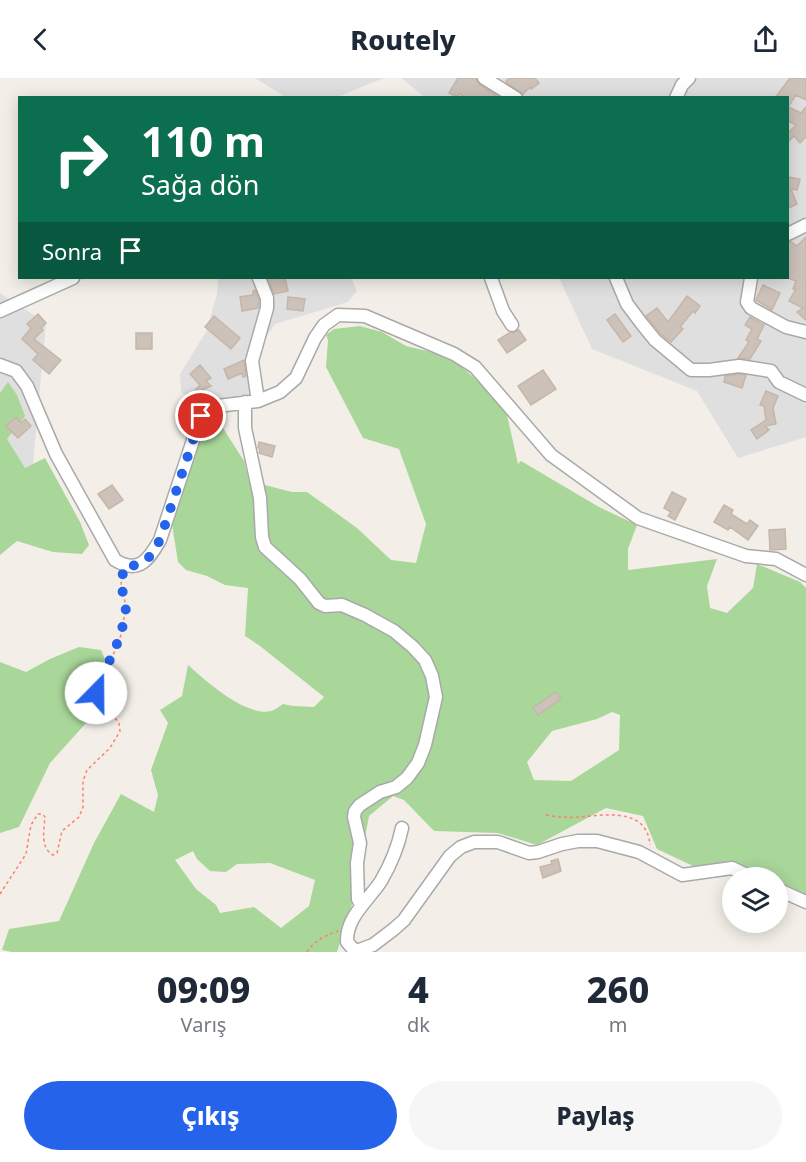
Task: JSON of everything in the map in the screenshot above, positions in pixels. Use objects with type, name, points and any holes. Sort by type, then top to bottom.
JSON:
[{"type":"street","points":[[484,78],[513,96]]},
{"type":"street","points":[[677,96],[682,85],[689,78]]},
{"type":"street","points":[[789,234],[806,225]]},
{"type":"street","points":[[0,311],[71,279]]},
{"type":"street","points":[[258,401],[252,361],[267,308],[267,298],[259,279]]},
{"type":"street","points":[[491,279],[503,311],[512,325]]},
{"type":"street","points":[[616,279],[627,304],[655,340],[691,370],[739,366],[771,371],[779,381],[806,395]]},
{"type":"street","points":[[751,279],[747,302],[751,308],[786,327],[806,332]]},
{"type":"street","points":[[0,365],[16,371],[27,386],[56,454],[115,560],[124,566],[136,566],[150,558],[160,540],[201,416],[218,406],[258,401],[280,392],[296,378],[315,338],[324,326],[339,315],[365,316],[454,354],[475,366],[526,429],[551,455],[638,518],[746,556],[776,559],[806,575]]},
{"type":"street","points":[[245,402],[245,429],[260,498],[262,537],[265,547],[300,579],[319,603],[326,606],[342,605],[394,631],[425,660],[432,676],[435,697],[425,745],[418,763],[407,778],[396,787],[380,792],[355,811],[354,817],[360,843],[357,863],[358,898],[361,905]]},
{"type":"street","points":[[402,828],[399,843],[389,867],[361,905],[350,927],[347,942],[355,951],[373,945],[404,920],[450,856],[461,847],[474,842],[498,842],[529,853],[578,841],[597,841],[639,852],[682,875],[722,869]]},
{"type":"street","points":[[788,894],[806,902]]},
{"type":"path","points":[[0,894],[26,854],[31,825],[38,814],[45,817],[45,847],[48,853],[53,855],[57,853],[62,831],[79,817],[83,807],[84,775],[110,748],[120,731],[119,723],[98,698],[96,688],[122,635],[126,606],[121,585],[124,566]]},
{"type":"path","points":[[546,815],[563,817],[602,813],[622,815],[638,822],[646,829],[649,835],[651,858]]},
{"type":"path","points":[[307,952],[321,937],[350,927]]},
{"type":"shaded area","points":[[255,78],[384,78],[339,96],[284,96]]},
{"type":"shaded area","points":[[401,78],[806,78],[806,437],[738,458],[697,391],[592,349],[559,279],[789,279],[789,96],[424,96]]},
{"type":"shaded area","points":[[218,279],[351,279],[357,291],[348,302],[275,324],[262,343],[254,397],[205,409],[181,392],[180,374],[206,332],[217,294]]},
{"type":"shaded area","points":[[0,293],[46,323],[30,497],[0,485]]},
{"type":"green space","points":[[360,326],[382,332],[406,346],[431,352],[458,364],[484,386],[507,415],[518,464],[521,461],[599,507],[637,525],[628,549],[628,570],[717,559],[707,586],[710,608],[727,613],[753,588],[757,564],[800,582],[806,588],[806,894],[788,886],[788,867],[744,867],[737,864],[695,867],[657,849],[643,816],[606,808],[537,845],[498,833],[434,831],[404,800],[393,796],[369,816],[353,901],[337,952],[12,952],[2,950],[9,929],[59,921],[94,843],[121,794],[154,812],[158,795],[151,770],[168,723],[160,710],[182,696],[188,665],[227,696],[250,709],[273,710],[283,704],[314,707],[324,697],[245,636],[248,588],[225,585],[207,576],[186,570],[178,562],[171,518],[195,443],[204,433],[221,425],[244,461],[249,481],[292,492],[307,492],[357,528],[391,560],[416,563],[426,524],[399,449],[363,438],[326,367],[328,340],[326,335],[334,329]],"holes":[[[612,712],[620,715],[619,750],[571,781],[534,780],[527,762],[552,731],[597,719]],[[193,851],[197,859],[210,871],[226,872],[237,864],[270,863],[315,880],[309,906],[281,928],[254,907],[220,913],[216,905],[196,889],[175,860]]]},
{"type":"green space","points":[[8,382],[17,395],[25,416],[7,439],[25,468],[45,458],[80,522],[89,545],[82,554],[53,552],[17,541],[0,555],[0,393]]},
{"type":"green space","points":[[79,647],[101,650],[105,659],[88,695],[86,723],[50,763],[19,827],[0,833],[0,662],[26,672]]},
{"type":"building","points":[[458,78],[476,78],[480,85],[497,96],[459,94],[455,96],[449,93]]},
{"type":"building","points":[[510,78],[535,78],[539,83],[531,89],[530,87],[523,94],[507,83],[506,81]]},
{"type":"building","points":[[790,78],[806,78],[806,100],[796,95],[789,106],[789,96],[776,96]]},
{"type":"building","points":[[789,107],[801,113],[806,107],[806,137],[800,143],[794,136],[789,141],[789,132],[796,125],[789,122]]},
{"type":"building","points":[[789,177],[800,179],[797,190],[791,189],[797,204],[789,208]]},
{"type":"building","points":[[806,237],[806,320],[797,312],[803,308],[789,301],[796,289],[793,289],[796,281],[789,278],[789,242],[797,246]]},
{"type":"building","points":[[268,279],[285,279],[288,291],[274,294]]},
{"type":"building","points":[[763,285],[780,293],[772,310],[756,300]]},
{"type":"building","points":[[255,290],[259,300],[258,308],[242,311],[240,297],[253,295]]},
{"type":"building","points":[[687,296],[700,306],[680,327],[683,329],[671,342],[646,316],[657,308],[668,322]]},
{"type":"building","points":[[288,297],[305,299],[303,311],[287,309]]},
{"type":"building","points":[[38,314],[46,323],[34,339],[61,360],[49,374],[33,360],[38,354],[22,339],[31,328],[27,324]]},
{"type":"building","points":[[615,314],[631,336],[623,342],[607,320]]},
{"type":"building","points":[[214,316],[240,338],[231,349],[205,327]]},
{"type":"building","points":[[750,317],[764,325],[757,339],[761,341],[750,359],[738,358],[749,342],[746,340],[752,329],[745,325]]},
{"type":"building","points":[[519,330],[526,340],[507,353],[498,340]]},
{"type":"building","points":[[136,333],[152,333],[152,349],[136,349]]},
{"type":"building","points":[[244,360],[246,376],[243,377],[242,373],[228,379],[224,369]]},
{"type":"building","points":[[200,365],[211,378],[206,381],[211,386],[191,395],[200,385],[190,374]]},
{"type":"building","points":[[543,370],[556,389],[531,405],[518,386]]},
{"type":"building","points":[[746,375],[742,388],[724,382],[725,376]]},
{"type":"building","points":[[766,391],[778,396],[773,408],[776,424],[765,426],[769,430],[757,439],[751,430],[766,420],[764,406],[760,405]]},
{"type":"building","points":[[16,417],[21,423],[25,419],[31,426],[18,438],[6,426]]},
{"type":"building","points":[[259,442],[275,446],[272,457],[259,453]]},
{"type":"building","points":[[112,485],[123,500],[109,509],[98,494]]},
{"type":"building","points":[[672,492],[686,499],[675,520],[668,516],[671,512],[664,508]]},
{"type":"building","points":[[724,505],[733,510],[731,514],[747,524],[750,520],[758,526],[748,540],[730,527],[728,530],[714,522]]},
{"type":"building","points":[[785,529],[786,549],[770,550],[769,530]]},
{"type":"building","points":[[556,692],[561,699],[538,715],[533,708]]},
{"type":"building","points":[[558,859],[561,871],[543,878],[540,867],[552,864],[551,861]]},
{"type":"route","points":[[96,693],[97,682],[122,635],[126,606],[121,585],[124,566],[136,566],[150,558],[160,540],[201,416]]}]
